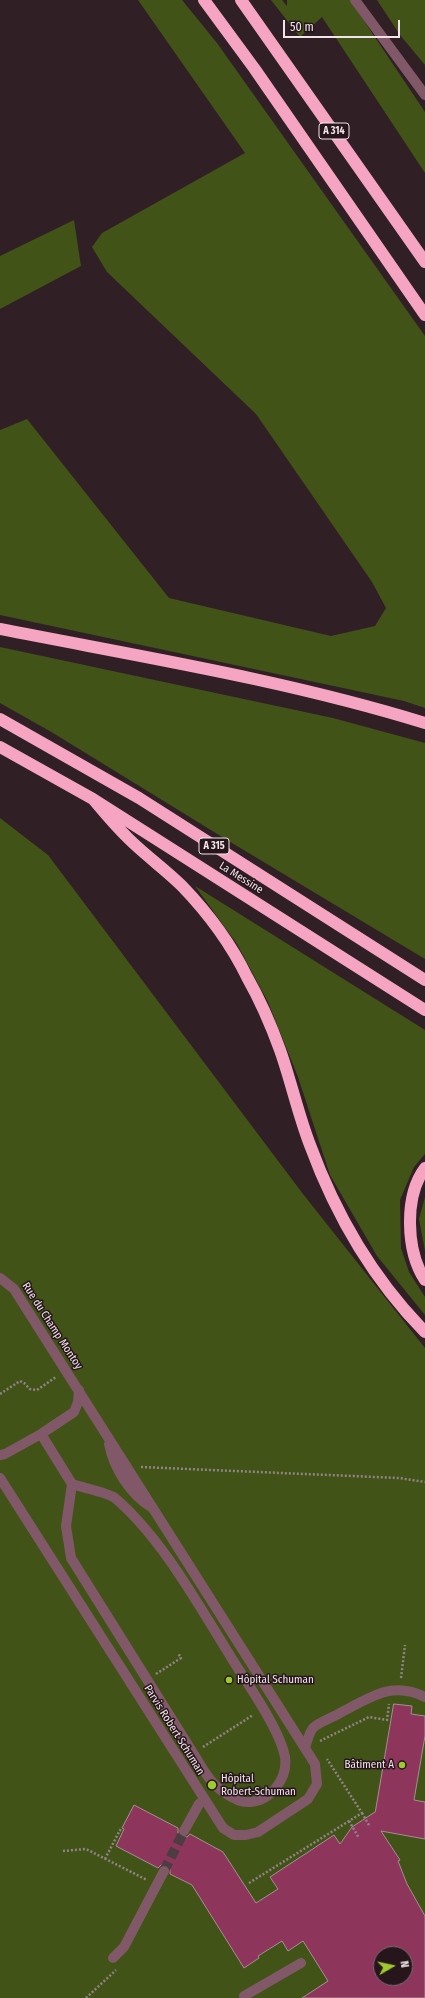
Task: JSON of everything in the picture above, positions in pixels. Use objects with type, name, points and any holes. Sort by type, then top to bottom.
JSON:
[{"type":"highway","name":"A 314","points":[[204,0],[262,80],[425,315]]},
{"type":"highway","name":"A 314","points":[[241,0],[425,262]]},
{"type":"highway","points":[[0,629],[308,691],[425,723]]},
{"type":"highway","name":"La Messine","points":[[0,719],[139,798],[425,980]]},
{"type":"highway","name":"La Messine","points":[[0,747],[92,799],[425,1010]]},
{"type":"highway","points":[[92,799],[125,835],[183,887],[207,915],[247,975],[277,1044],[309,1144],[327,1190],[350,1232],[376,1273],[425,1332]]},
{"type":"highway","points":[[425,1168],[416,1186],[410,1220],[410,1239],[425,1280]]},
{"type":"street","points":[[355,0],[425,95]]},
{"type":"street","name":"Rue du Champ Montoy","points":[[0,1278],[14,1289],[79,1390],[126,1467]]},
{"type":"street","points":[[0,1455],[5,1454],[42,1434],[74,1412],[78,1402],[79,1390]]},
{"type":"street","points":[[42,1434],[72,1484]]},
{"type":"street","name":"Parvis Robert Schuman","points":[[107,1436],[112,1458],[122,1477],[140,1500],[154,1509]]},
{"type":"street","name":"Parvis Robert Schuman","points":[[0,1478],[223,1828],[234,1835],[246,1835],[258,1832],[308,1799],[314,1792],[317,1784],[315,1764],[126,1467]]},
{"type":"street","name":"Parvis Robert Schuman","points":[[72,1484],[114,1497],[137,1519],[183,1582],[263,1709],[278,1738],[285,1758],[283,1776],[276,1790],[250,1802],[236,1799],[223,1792],[213,1783],[193,1754],[146,1680],[71,1558],[66,1526],[72,1484]]},
{"type":"street","points":[[305,1748],[314,1728],[373,1695],[387,1690],[403,1690],[415,1692],[425,1697]]},
{"type":"street","points":[[184,1831],[199,1804],[204,1800]]},
{"type":"street","points":[[113,1958],[124,1946],[164,1871]]},
{"type":"street","points":[[246,1998],[244,1996],[301,1963]]},
{"type":"path","points":[[0,1394],[20,1381],[24,1382],[30,1389],[36,1390],[66,1370]]},
{"type":"path","points":[[126,1467],[391,1478],[425,1482]]},
{"type":"path","points":[[146,1680],[181,1658],[178,1653]]},
{"type":"path","points":[[193,1754],[263,1709]]},
{"type":"path","points":[[362,1813],[370,1827]]},
{"type":"path","points":[[350,1821],[359,1838]]},
{"type":"path","points":[[105,1859],[120,1830],[122,1831]]},
{"type":"path","points":[[62,1851],[86,1849],[156,1885]]},
{"type":"green space","points":[[138,0],[182,0],[217,43],[425,336],[425,708],[404,701],[0,615],[0,430],[27,419],[169,598],[331,636],[375,626],[386,608],[372,582],[256,414],[107,272],[92,247],[102,233],[245,153]]},
{"type":"green space","points":[[271,0],[282,0],[287,6],[287,0],[350,0],[425,112],[425,173],[322,17],[300,37]]},
{"type":"green space","points":[[377,0],[425,0],[425,65],[400,35]]},
{"type":"green space","points":[[74,220],[81,266],[0,309],[0,256]]},
{"type":"green space","points":[[0,647],[333,718],[425,743],[425,959],[53,733],[0,703]]},
{"type":"green space","points":[[0,818],[48,855],[303,1194],[425,1348],[425,1998],[0,1998]]},
{"type":"green space","points":[[195,886],[425,1030],[425,1154],[414,1167],[400,1200],[401,1248],[409,1272],[425,1297],[425,1315],[377,1256],[330,1175],[298,1077],[268,1002],[237,944]]},
{"type":"green space","points":[[425,1197],[425,1251],[419,1219]]},
{"type":"building","points":[[394,1704],[412,1706],[411,1714],[425,1716],[425,1736],[414,1800],[425,1802],[425,1839],[381,1831],[400,1860],[398,1861],[407,1884],[425,1916],[425,1998],[302,1998],[328,1981],[303,1941],[288,1951],[282,1941],[258,1956],[259,1958],[244,1968],[192,1885],[170,1874],[170,1868],[167,1865],[161,1865],[158,1868],[116,1846],[124,1829],[122,1828],[134,1805],[178,1828],[178,1834],[181,1837],[187,1837],[190,1834],[223,1852],[256,1903],[278,1889],[270,1877],[334,1835],[340,1844],[352,1827],[375,1812]]},
{"type":"tunnel","points":[[164,1871],[184,1831]]},
{"type":"place","name":"Hôpital Schuman","points":[[229,1680]]},
{"type":"place","name":"Bâtiment A","points":[[402,1765]]},
{"type":"place","name":"Hôpital Robert-Schuman","points":[[212,1785]]}]
